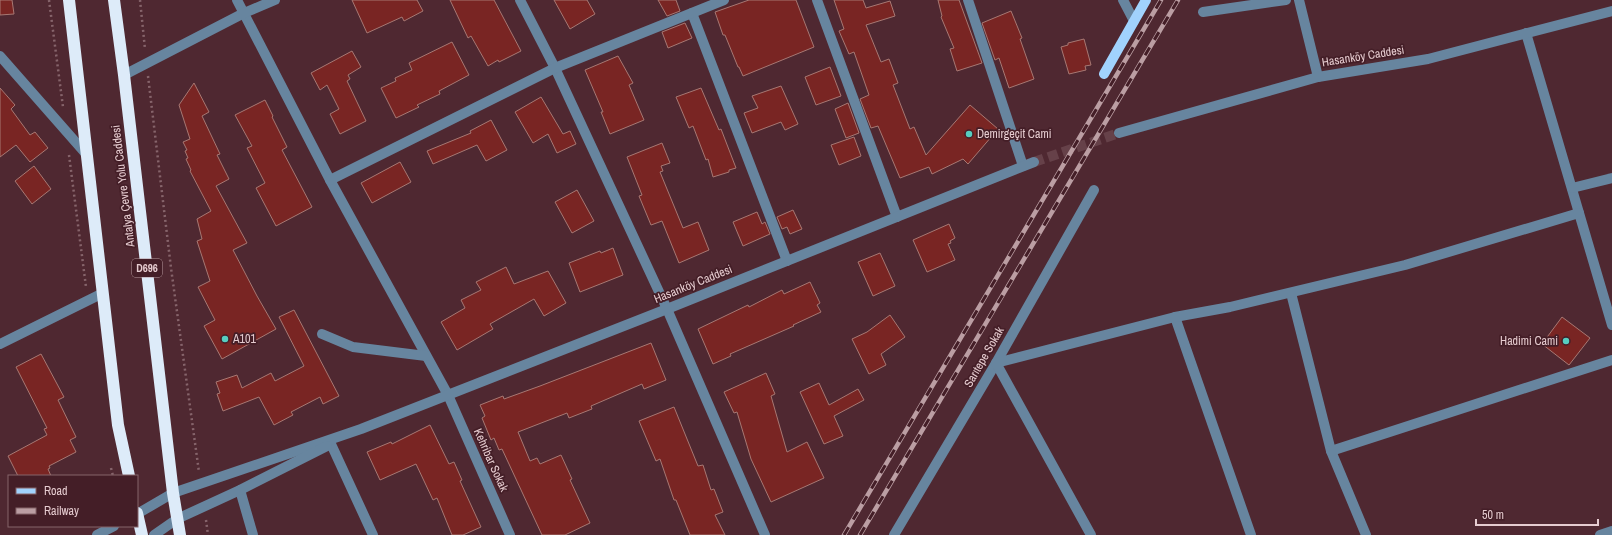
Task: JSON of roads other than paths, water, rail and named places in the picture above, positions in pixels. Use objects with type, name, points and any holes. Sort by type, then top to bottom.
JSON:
[{"type":"highway","points":[[69,0],[118,425],[129,475]]},
{"type":"highway","name":"Antalya Çevre Yolu Caddesi","points":[[114,0],[176,519],[180,535]]},
{"type":"highway","points":[[138,518],[142,535]]},
{"type":"main road","points":[[1104,74],[1146,0]]},
{"type":"street","name":"Kehribar Sokak","points":[[237,0],[330,180],[448,395],[510,535]]},
{"type":"street","points":[[124,75],[244,14],[275,0]]},
{"type":"street","points":[[520,0],[554,68],[667,309],[765,535]]},
{"type":"street","points":[[330,180],[554,68],[724,0]]},
{"type":"street","points":[[817,0],[897,217]]},
{"type":"street","points":[[968,0],[1023,166]]},
{"type":"street","points":[[1123,0],[1134,21]]},
{"type":"street","points":[[1203,12],[1286,0]]},
{"type":"street","points":[[1299,0],[1318,76]]},
{"type":"street","name":"Hasanköy Caddesi","points":[[1119,133],[1318,76],[1428,59],[1612,11]]},
{"type":"street","points":[[692,13],[787,261]]},
{"type":"street","points":[[1526,33],[1612,325]]},
{"type":"street","points":[[0,56],[87,155]]},
{"type":"street","name":"Hasanköy Caddesi","points":[[361,429],[667,309],[1034,162]]},
{"type":"street","points":[[1572,188],[1612,178]]},
{"type":"street","name":"Sarıtepe Sokak","points":[[894,535],[996,363],[1094,190]]},
{"type":"street","points":[[1091,535],[996,363],[1175,317],[1230,308],[1404,265],[1579,213]]},
{"type":"street","points":[[1,341],[103,293]]},
{"type":"street","points":[[1291,293],[1331,451],[1366,535]]},
{"type":"street","points":[[1175,317],[1251,535]]},
{"type":"street","points":[[322,334],[354,347],[426,356]]},
{"type":"street","points":[[1331,451],[1612,360]]},
{"type":"street","points":[[138,513],[173,493],[361,429]]},
{"type":"street","points":[[154,535],[176,519],[240,490],[361,429]]},
{"type":"street","points":[[330,444],[373,535]]},
{"type":"street","points":[[240,490],[253,535]]},
{"type":"street","points":[[97,535],[112,527]]},
{"type":"street","points":[[1600,535],[1612,531]]},
{"type":"tunnel","points":[[1034,162],[1119,133]]},
{"type":"railway","points":[[844,535],[1161,0]]},
{"type":"railway","points":[[860,535],[1178,0]]},
{"type":"place","name":"Demirgeçit Cami","points":[[969,134]]},
{"type":"place","name":"A101","points":[[225,339]]},
{"type":"place","name":"Hadimi Cami","points":[[1566,341]]}]
